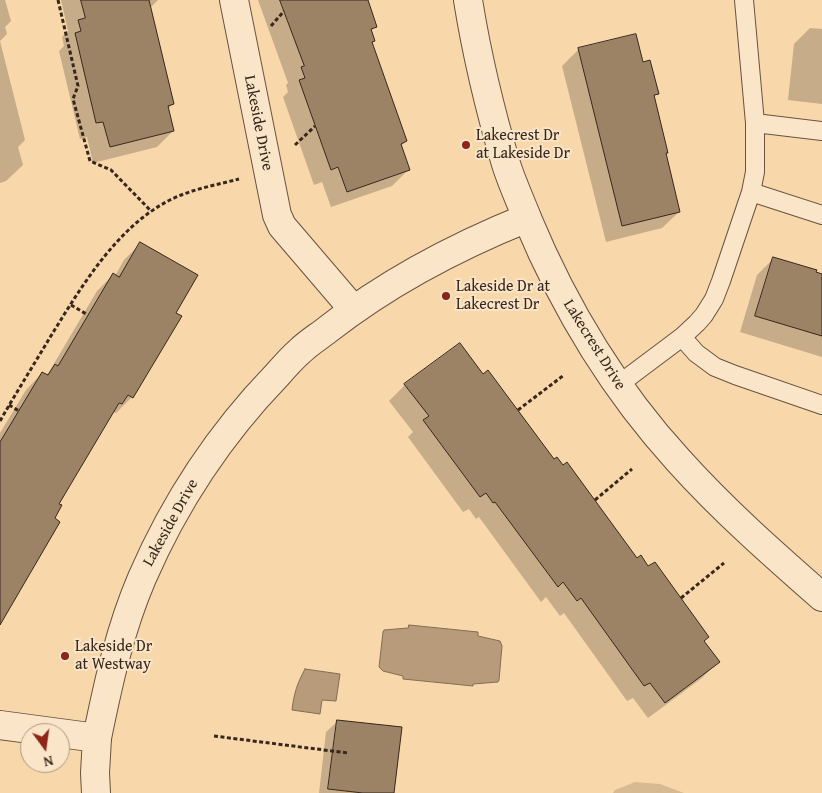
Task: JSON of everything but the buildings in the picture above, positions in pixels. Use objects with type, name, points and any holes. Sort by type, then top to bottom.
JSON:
[{"type":"street","name":"Lakeside Drive","points":[[234,0],[274,207],[282,226],[353,309]]},
{"type":"street","name":"Lakecrest Drive","points":[[468,0],[480,65],[507,166],[540,250],[590,344],[618,385],[679,462],[748,532],[822,597]]},
{"type":"street","name":"Lakeside Drive","points":[[96,793],[97,738],[108,683],[125,624],[141,579],[164,532],[219,443],[254,399],[300,351],[353,309],[439,258],[485,235],[527,218]]},
{"type":"street","points":[[0,725],[97,738]]},
{"type":"lane","points":[[618,385],[682,337],[704,315],[714,300],[721,281],[755,172],[755,123],[744,0]]},
{"type":"lane","points":[[755,123],[822,131]]},
{"type":"lane","points":[[750,192],[822,214]]},
{"type":"lane","points":[[682,337],[696,353],[715,367],[822,405]]},
{"type":"path","points":[[58,0],[78,86],[73,99],[90,161],[111,170],[151,211]]},
{"type":"path","points":[[270,27],[284,11]]},
{"type":"path","points":[[294,145],[315,126]]},
{"type":"path","points":[[0,421],[91,274],[112,248],[138,222],[151,211],[171,200],[200,188],[267,172]]},
{"type":"path","points":[[71,305],[88,315]]},
{"type":"path","points":[[518,410],[564,375]]},
{"type":"path","points":[[9,405],[19,411]]},
{"type":"path","points":[[595,500],[632,469]]},
{"type":"path","points":[[680,598],[724,563]]},
{"type":"path","points":[[214,736],[348,753]]},
{"type":"shaded area","points":[[409,625],[478,632],[478,636],[500,641],[502,646],[498,682],[473,684],[473,686],[403,679],[403,676],[383,671],[379,667],[384,630],[408,628]]},
{"type":"shaded area","points":[[305,669],[340,674],[336,701],[322,700],[320,714],[292,710],[296,689]]},
{"type":"shaded area","points":[[635,782],[660,784],[684,793],[613,793],[615,790]]},
{"type":"place","name":"Lakecrest Dr at Lakeside Dr","points":[[466,145]]},
{"type":"place","name":"Lakeside Dr at Lakecrest Dr","points":[[446,296]]},
{"type":"place","name":"Lakeside Dr at Westway","points":[[65,656]]}]
